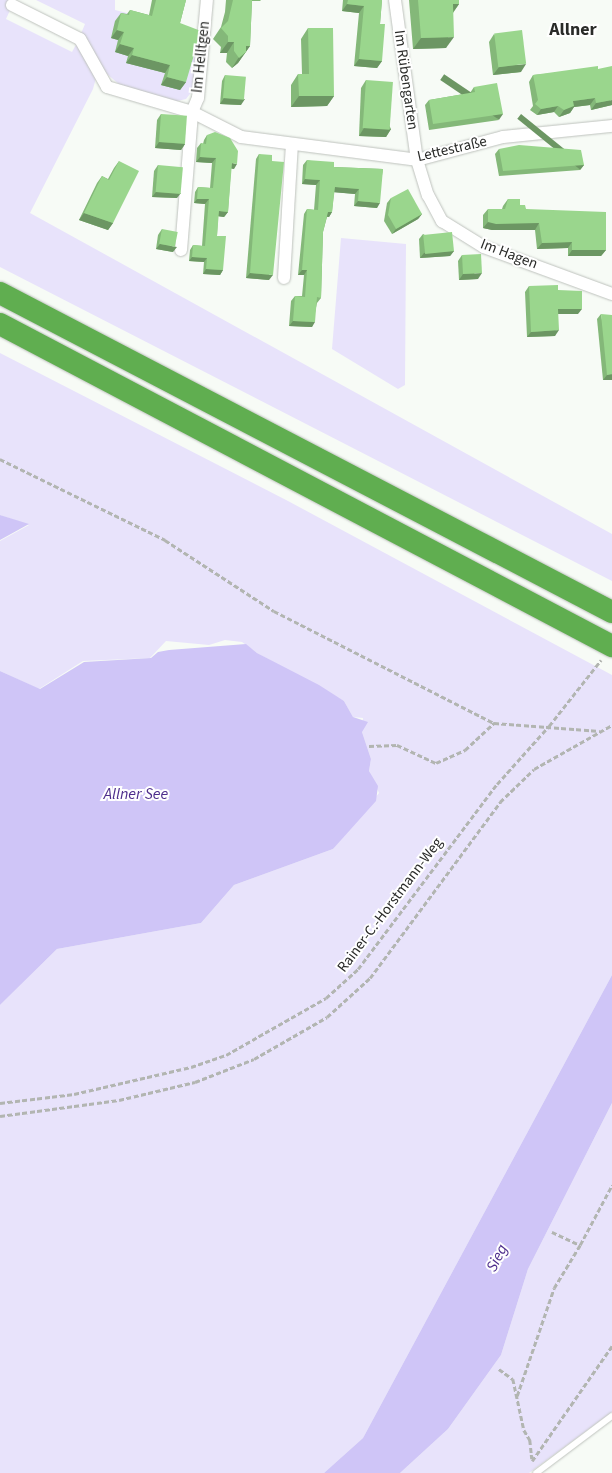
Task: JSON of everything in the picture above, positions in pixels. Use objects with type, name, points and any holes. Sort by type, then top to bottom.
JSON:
[{"type":"highway","points":[[0,293],[612,612]]},
{"type":"highway","points":[[0,324],[608,644]]},
{"type":"street","name":"Im Helltgen","points":[[192,112],[198,98],[207,0]]},
{"type":"street","name":"Im Rübengarten","points":[[395,0],[417,160]]},
{"type":"street","name":"Lettestraße","points":[[12,5],[80,39],[107,87],[192,112],[241,137],[417,160],[503,137],[612,126]]},
{"type":"street","points":[[181,250],[192,112]]},
{"type":"street","points":[[284,278],[292,144]]},
{"type":"street","name":"Im Hagen","points":[[417,160],[428,195],[442,221],[484,247],[612,294]]},
{"type":"lane","points":[[536,1473],[612,1416]]},
{"type":"path","points":[[0,459],[165,540],[274,611],[494,723],[601,731]]},
{"type":"path","name":"Rainer-C.-Horstmann-Weg","points":[[0,1103],[74,1094],[191,1066],[226,1055],[326,998],[358,969],[497,784],[549,726],[592,669]]},
{"type":"path","points":[[369,746],[398,745],[436,763],[465,750],[494,723]]},
{"type":"path","points":[[0,1116],[119,1100],[195,1082],[254,1059],[327,1017],[370,978],[500,802],[534,770],[612,725]]},
{"type":"path","points":[[517,1396],[554,1288],[580,1245],[612,1185]]},
{"type":"path","points":[[552,1232],[580,1245]]},
{"type":"path","points":[[532,1461],[612,1346]]},
{"type":"path","points":[[499,1369],[513,1379],[524,1430],[530,1440],[531,1467]]},
{"type":"shaded area","points":[[0,0],[15,0],[80,36],[85,24],[36,0],[115,0],[115,10],[199,31],[193,90],[186,99],[173,102],[121,86],[99,67],[93,89],[30,213],[612,534],[612,581],[0,267]],"holes":[[[11,8],[78,41],[72,52],[6,19]]]},
{"type":"shaded area","points":[[341,238],[406,244],[405,385],[398,389],[332,349]]},
{"type":"shaded area","points":[[0,353],[288,501],[612,675],[612,975],[363,1438],[324,1473],[0,1473],[0,1005],[57,949],[201,923],[234,885],[333,849],[379,793],[369,771],[371,759],[362,732],[363,718],[353,717],[344,701],[257,653],[242,642],[225,640],[209,645],[166,641],[150,658],[83,661],[39,689],[0,671],[0,541],[29,525],[0,515]]},
{"type":"shaded area","points":[[612,1103],[612,1412],[529,1473],[400,1473],[448,1429],[501,1355],[528,1269]]},
{"type":"water","points":[[0,515],[29,524],[0,540]]},
{"type":"water","name":"Allner See","points":[[246,644],[257,653],[319,685],[344,701],[353,717],[368,722],[362,732],[371,759],[369,771],[378,786],[376,801],[333,849],[234,885],[201,923],[57,949],[0,1005],[0,671],[40,689],[84,662],[151,658],[158,652],[169,650]]},
{"type":"water","name":"Sieg","points":[[612,975],[612,1103],[528,1269],[501,1355],[448,1429],[400,1473],[324,1473],[363,1438]]},
{"type":"building","points":[[156,0],[186,0],[180,23],[201,31],[186,82],[167,77],[170,65],[132,55],[134,48],[120,44],[124,32],[117,30],[121,13],[129,15],[130,10],[152,16]]},
{"type":"building","points":[[233,0],[252,0],[250,46],[246,46],[246,52],[239,58],[234,51],[234,42],[228,42],[228,36],[221,28],[228,21]]},
{"type":"building","points":[[348,0],[382,0],[380,24],[385,24],[382,61],[359,59],[364,6],[347,4]]},
{"type":"building","points":[[418,0],[459,0],[459,4],[453,4],[454,37],[421,38]]},
{"type":"building","points":[[308,28],[333,28],[334,96],[299,96],[298,74],[309,74]]},
{"type":"building","points":[[522,30],[526,64],[498,67],[494,33]]},
{"type":"building","points":[[598,66],[598,69],[612,66],[612,100],[596,103],[595,98],[573,101],[574,106],[564,110],[558,106],[541,109],[535,104],[538,100],[533,75]]},
{"type":"building","points":[[225,75],[246,77],[244,100],[223,98]]},
{"type":"building","points":[[366,80],[393,82],[390,130],[363,128]]},
{"type":"building","points":[[497,83],[503,114],[433,124],[429,100],[475,92],[474,87]]},
{"type":"building","points":[[161,114],[187,116],[185,144],[159,142]]},
{"type":"building","points":[[215,132],[230,138],[238,151],[237,164],[232,163],[228,212],[219,211],[217,236],[226,236],[223,270],[206,269],[207,258],[192,257],[193,245],[205,246],[209,199],[197,199],[198,187],[213,188],[216,158],[200,157],[201,143],[206,144],[207,135]]},
{"type":"building","points":[[519,145],[581,150],[584,165],[503,171],[499,149]]},
{"type":"building","points":[[259,154],[272,155],[272,161],[284,162],[273,275],[250,273]]},
{"type":"building","points":[[307,160],[334,162],[334,167],[383,169],[380,203],[358,201],[359,189],[335,187],[332,212],[328,212],[323,232],[321,298],[317,297],[315,322],[293,321],[295,296],[305,297],[307,270],[302,270],[307,209],[318,210],[320,180],[305,179]]},
{"type":"building","points":[[119,161],[139,171],[113,223],[84,213],[102,176],[109,180]]},
{"type":"building","points":[[158,165],[183,167],[181,194],[156,192]]},
{"type":"building","points":[[408,189],[422,214],[396,229],[388,215],[391,198]]},
{"type":"building","points":[[508,199],[520,199],[520,205],[525,205],[526,209],[606,212],[606,250],[572,250],[572,242],[542,243],[539,223],[496,224],[488,222],[488,209],[505,209]]},
{"type":"building","points":[[162,229],[178,232],[175,247],[159,244]]},
{"type":"building","points":[[452,232],[454,251],[425,254],[423,235]]},
{"type":"building","points":[[481,254],[482,273],[463,274],[462,255]]},
{"type":"building","points":[[558,285],[558,290],[582,291],[582,309],[558,309],[559,330],[531,332],[529,286]]},
{"type":"building","points":[[601,314],[612,315],[612,374],[607,375]]},
{"type":"district","name":"Allner","points":[[573,30]]}]
